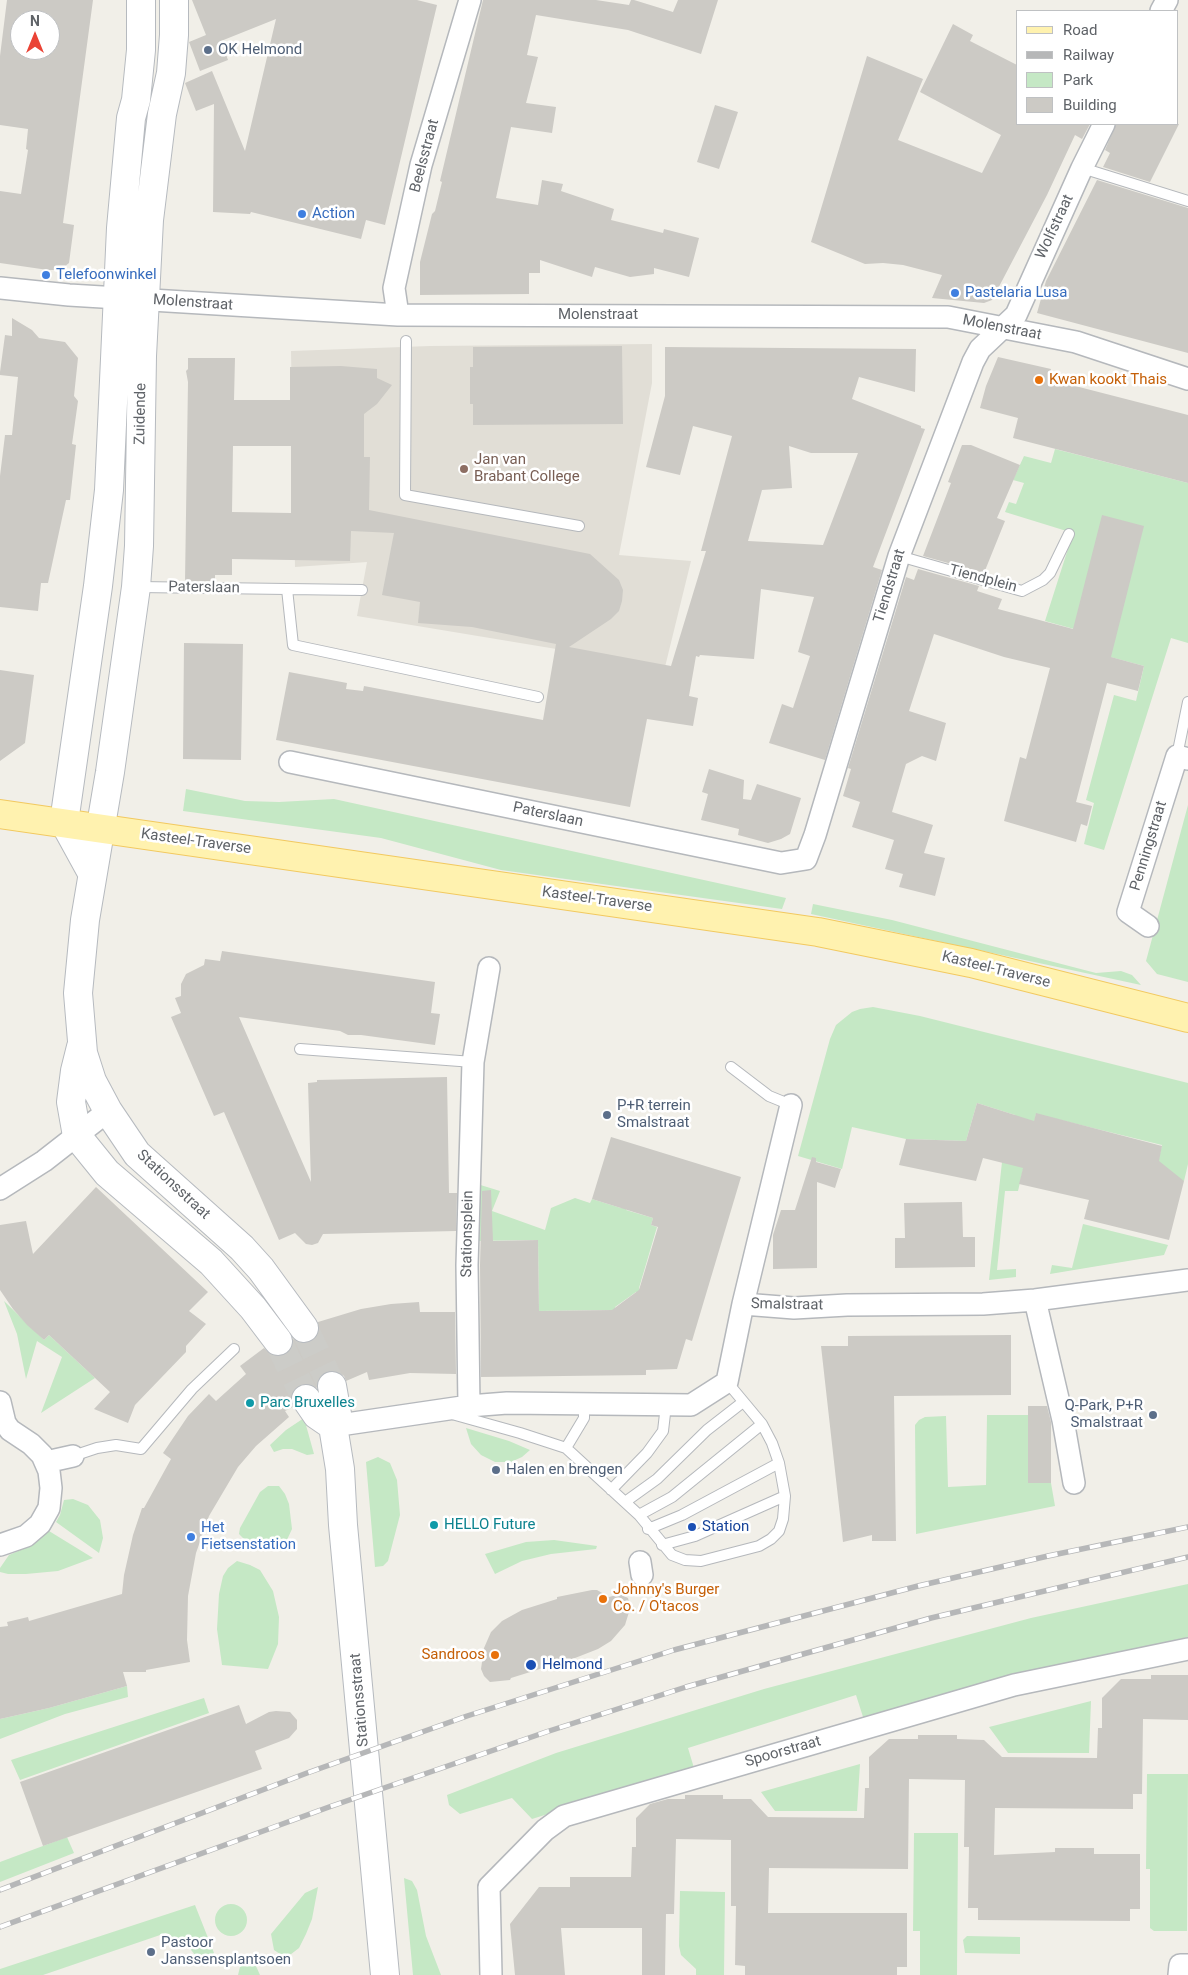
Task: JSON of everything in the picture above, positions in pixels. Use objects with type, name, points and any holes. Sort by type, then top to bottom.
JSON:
[{"type":"main road","name":"Kasteel-Traverse","points":[[0,814],[818,932],[971,963],[1188,1018]]},
{"type":"street","name":"Zuidende","points":[[64,822],[98,586],[109,490],[125,182],[131,118],[136,100],[141,50],[141,0]]},
{"type":"street","name":"Zuidende","points":[[92,873],[110,772],[136,587],[139,546],[142,356],[149,220],[162,114],[171,73],[174,0]]},
{"type":"street","name":"Beelsstraat","points":[[398,315],[394,288],[421,166],[470,0]]},
{"type":"street","name":"Wolfstraat","points":[[1003,327],[1016,315],[1082,168],[1104,125]]},
{"type":"street","name":"Molenstraat","points":[[0,288],[69,296],[398,315],[948,317],[1076,342],[1188,379]]},
{"type":"street","name":"Tiendstraat","points":[[806,859],[815,835],[899,556],[973,362],[980,349],[1003,327]]},
{"type":"street","name":"Penningstraat","points":[[1148,926],[1128,912],[1182,758]]},
{"type":"street","name":"Paterslaan","points":[[290,762],[781,863],[806,859]]},
{"type":"street","points":[[64,822],[92,873]]},
{"type":"street","name":"Stationsstraat","points":[[92,873],[78,993],[83,1053],[92,1081],[108,1111],[137,1154],[242,1248],[261,1269],[304,1328]]},
{"type":"street","points":[[473,1062],[489,968]]},
{"type":"street","points":[[77,1136],[71,1102],[75,1071],[82,1042]]},
{"type":"street","name":"Stationsplein","points":[[469,1406],[467,1265],[473,1062]]},
{"type":"street","name":"Smalstraat","points":[[791,1105],[743,1304],[794,1308],[847,1305],[982,1304],[1035,1300],[1188,1280]]},
{"type":"street","points":[[0,1189],[44,1161],[108,1111]]},
{"type":"street","name":"Stationsstraat","points":[[77,1136],[107,1173],[211,1262],[253,1308],[278,1341]]},
{"type":"street","points":[[1035,1300],[1061,1411],[1074,1483]]},
{"type":"street","points":[[306,1400],[317,1415],[333,1426],[507,1402],[691,1405],[727,1382],[743,1304]]},
{"type":"street","name":"Stationsstraat","points":[[332,1386],[337,1414],[333,1426],[340,1470],[343,1526],[385,1975]]},
{"type":"street","points":[[0,1402],[5,1423],[10,1430],[37,1449],[46,1462],[50,1479],[50,1498],[45,1516],[34,1530],[26,1536],[0,1545]]},
{"type":"street","points":[[46,1462],[73,1456]]},
{"type":"street","name":"Spoorstraat","points":[[491,1975],[489,1887],[545,1830],[564,1816],[1014,1685],[1188,1649]]},
{"type":"street","points":[[1179,1975],[1180,1965],[1188,1965]]},
{"type":"lane","points":[[1082,168],[1188,201]]},
{"type":"lane","points":[[406,341],[405,494],[579,526]]},
{"type":"lane","name":"Tiendplein","points":[[899,556],[1022,591],[1043,580],[1050,573],[1069,534]]},
{"type":"lane","name":"Paterslaan","points":[[136,587],[362,590]]},
{"type":"lane","points":[[287,589],[293,645],[538,697]]},
{"type":"lane","name":"Penningstraat","points":[[1182,758],[1188,702]]},
{"type":"lane","points":[[300,1048],[473,1062]]},
{"type":"lane","points":[[731,1067],[769,1096],[791,1105]]},
{"type":"lane","points":[[73,1456],[116,1445],[141,1449],[192,1389],[234,1349]]},
{"type":"lane","points":[[441,1411],[566,1448],[638,1515],[672,1555],[679,1559],[701,1561],[759,1546],[771,1540],[779,1531],[783,1519],[785,1496],[779,1463],[762,1424],[727,1382]]},
{"type":"lane","points":[[625,1502],[657,1479],[707,1430],[743,1402]]},
{"type":"lane","points":[[566,1448],[584,1418],[584,1403]]},
{"type":"lane","points":[[611,1490],[647,1453],[663,1431],[666,1405]]},
{"type":"lane","points":[[638,1515],[672,1497],[762,1424]]},
{"type":"lane","points":[[648,1529],[682,1515],[779,1463]]},
{"type":"lane","points":[[662,1545],[694,1536],[785,1496]]},
{"type":"shaded area","name":"Jan van Brabant College","points":[[652,344],[652,383],[619,555],[691,561],[665,667],[357,616],[367,562],[295,567],[291,351],[430,346]]},
{"type":"green space","points":[[1055,449],[1188,483],[1188,643],[1171,638],[1104,850],[1084,844],[1094,803],[1086,800],[1114,695],[1136,701],[1144,666],[1088,651],[1092,634],[1045,621],[1073,533],[1005,512],[1009,502],[1016,504],[1024,483],[1013,480],[1024,456],[1051,463]]},
{"type":"green space","points":[[186,789],[245,801],[279,802],[334,799],[786,898],[782,909],[501,870],[381,838],[183,811]]},
{"type":"green space","points":[[1188,805],[1188,982],[1157,974],[1146,961]]},
{"type":"green space","points":[[813,904],[892,920],[1096,973],[1121,971],[1132,975],[1141,985],[811,914]]},
{"type":"green space","points":[[873,1007],[920,1016],[1188,1083],[1188,1164],[1184,1181],[1155,1175],[1162,1145],[1036,1114],[1018,1191],[1005,1191],[997,1270],[1016,1269],[1016,1277],[989,1280],[1003,1153],[1015,1115],[977,1103],[966,1141],[906,1139],[852,1127],[842,1169],[798,1156],[830,1039],[836,1025],[852,1012]]},
{"type":"green space","points":[[474,1183],[500,1191],[492,1211],[545,1230],[551,1208],[575,1198],[590,1203],[592,1199],[621,1208],[628,1205],[626,1210],[653,1218],[651,1225],[657,1227],[639,1288],[643,1294],[636,1292],[615,1307],[615,1315],[609,1310],[539,1311],[538,1240],[473,1241]]},
{"type":"green space","points":[[1083,1224],[1168,1245],[1164,1255],[1050,1274],[1052,1265],[1072,1268]]},
{"type":"green space","points":[[4,1301],[44,1340],[49,1335],[95,1378],[41,1413],[62,1357],[37,1341],[26,1379],[17,1334]]},
{"type":"green space","points":[[987,1415],[1028,1415],[1028,1483],[1051,1483],[1055,1506],[916,1534],[915,1425],[925,1417],[946,1416],[948,1487],[986,1485]]},
{"type":"green space","points":[[304,1418],[314,1454],[307,1455],[292,1449],[274,1452],[270,1445],[286,1430]]},
{"type":"green space","points":[[466,1428],[509,1441],[530,1450],[522,1457],[511,1462],[495,1462],[481,1455],[471,1444]]},
{"type":"green space","points":[[378,1457],[390,1463],[397,1480],[400,1515],[388,1561],[383,1566],[375,1567],[366,1462]]},
{"type":"green space","points":[[268,1486],[279,1486],[285,1494],[289,1504],[292,1529],[286,1542],[275,1550],[267,1550],[250,1545],[239,1534],[240,1528],[260,1492]]},
{"type":"green space","points":[[73,1499],[88,1505],[100,1520],[103,1538],[99,1553],[56,1522],[64,1500]]},
{"type":"green space","points":[[49,1531],[93,1558],[58,1571],[26,1574],[0,1572],[0,1568],[9,1555],[34,1544]]},
{"type":"green space","points":[[554,1540],[597,1546],[596,1549],[551,1554],[522,1561],[495,1574],[485,1554],[526,1542]]},
{"type":"green space","points":[[237,1561],[260,1570],[273,1591],[279,1617],[278,1644],[268,1669],[222,1665],[217,1629],[219,1594],[223,1576],[228,1568]]},
{"type":"green space","points":[[1188,1584],[1188,1637],[1021,1676],[864,1720],[856,1695],[688,1748],[694,1768],[532,1819],[512,1798],[460,1814],[449,1805],[447,1795],[556,1753],[764,1689],[1031,1618]]},
{"type":"green space","points":[[127,1686],[128,1697],[65,1714],[0,1739],[0,1719],[49,1708]]},
{"type":"green space","points":[[204,1698],[209,1713],[20,1780],[11,1760]]},
{"type":"green space","points":[[1091,1701],[1089,1753],[1008,1753],[989,1727]]},
{"type":"green space","points":[[860,1764],[857,1811],[775,1811],[761,1792]]},
{"type":"green space","points":[[1147,1774],[1188,1774],[1187,1931],[1154,1931],[1150,1928],[1150,1869],[1146,1869]]},
{"type":"green space","points":[[914,1833],[958,1833],[957,1975],[920,1975],[920,1931],[913,1931]]},
{"type":"green space","points":[[67,1837],[74,1853],[0,1882],[0,1862]]},
{"type":"green space","points":[[404,1878],[412,1881],[417,1890],[426,1936],[441,1975],[413,1975]]},
{"type":"green space","points":[[318,1887],[312,1919],[306,1934],[299,1948],[286,1958],[274,1950],[271,1934],[305,1893]]},
{"type":"green space","points":[[680,1891],[725,1892],[724,1975],[696,1975],[696,1969],[681,1955],[679,1946]]},
{"type":"green space","points":[[231,1904],[242,1909],[247,1920],[242,1931],[231,1936],[220,1931],[215,1920],[220,1909]]},
{"type":"green space","points":[[195,1905],[214,1953],[208,1957],[195,1955],[183,1943],[171,1942],[166,1933],[43,1975],[0,1975],[0,1969]]},
{"type":"green space","points":[[967,1936],[1020,1937],[1020,1954],[965,1953],[963,1940]]},
{"type":"green space","points":[[251,1960],[260,1975],[238,1975],[240,1967]]},
{"type":"building","points":[[7,0],[93,0],[63,223],[74,225],[69,263],[60,270],[0,263],[0,191],[21,194],[28,150],[26,149],[28,129],[0,125],[0,56]]},
{"type":"building","points":[[192,0],[417,0],[437,5],[385,225],[366,220],[361,239],[251,212],[250,214],[213,212],[214,104],[196,111],[185,83],[212,71],[245,151],[276,19],[221,41],[228,60],[200,71],[189,42],[206,35]]},
{"type":"building","points":[[483,0],[596,0],[629,5],[631,0],[634,0],[673,12],[678,0],[718,0],[701,54],[628,30],[536,15],[527,55],[538,57],[526,103],[556,107],[552,133],[511,127],[496,198],[538,205],[542,180],[563,184],[561,191],[614,209],[611,220],[663,233],[664,229],[699,238],[689,277],[654,268],[654,274],[630,277],[595,267],[592,277],[540,260],[540,273],[529,273],[529,294],[420,295],[420,262],[442,182],[440,181]]},
{"type":"building","points":[[953,24],[973,35],[970,41],[1016,64],[1016,125],[1089,125],[1082,139],[1075,135],[1047,195],[992,300],[984,303],[932,298],[942,275],[903,265],[865,264],[811,242],[867,56],[923,79],[898,140],[982,173],[1001,135],[920,92]]},
{"type":"building","points":[[715,105],[738,112],[719,169],[697,162]]},
{"type":"building","points":[[1179,124],[1150,182],[1103,167],[1110,153],[1105,150],[1116,125]]},
{"type":"building","points":[[1097,180],[1188,208],[1188,353],[1037,313],[1046,281]]},
{"type":"building","points":[[12,318],[32,330],[39,338],[65,342],[78,358],[74,396],[78,401],[72,444],[76,445],[70,500],[66,500],[48,583],[41,583],[38,611],[0,607],[0,476],[5,435],[12,435],[18,377],[0,375],[0,372],[5,335],[12,336]]},
{"type":"building","points":[[622,346],[623,424],[473,425],[473,404],[470,404],[470,367],[473,367],[473,347]]},
{"type":"building","points":[[665,347],[916,349],[915,392],[859,377],[852,399],[925,429],[873,567],[882,570],[825,760],[769,743],[782,704],[793,708],[810,656],[798,652],[814,597],[761,589],[754,659],[696,656],[689,696],[698,698],[693,726],[647,719],[630,807],[276,740],[289,672],[347,683],[346,689],[363,691],[364,686],[543,720],[556,644],[472,627],[418,623],[420,602],[382,595],[394,533],[351,531],[350,561],[232,559],[232,575],[215,575],[215,581],[185,581],[188,382],[186,371],[188,369],[188,358],[235,358],[234,400],[290,400],[290,367],[341,366],[377,369],[377,378],[392,385],[377,404],[364,414],[364,457],[370,457],[369,510],[590,554],[619,580],[623,590],[622,601],[619,611],[611,619],[569,647],[671,666],[706,551],[701,551],[732,436],[693,426],[680,475],[646,467],[665,396]],"holes":[[[233,446],[291,446],[291,513],[232,512]],[[789,446],[811,453],[858,453],[823,545],[748,541],[762,490],[792,488]]]},
{"type":"building","points":[[998,357],[1051,369],[1048,379],[1188,415],[1188,483],[1013,438],[1018,418],[980,408],[986,386]]},
{"type":"building","points":[[962,445],[971,445],[1020,465],[997,518],[1005,521],[984,573],[923,556],[951,483],[948,482]]},
{"type":"building","points":[[1102,515],[1144,526],[1111,657],[1144,666],[1138,691],[1107,683],[1076,802],[1092,806],[1087,826],[1081,824],[1076,842],[1004,821],[1020,757],[1026,759],[1050,668],[1004,657],[934,634],[909,711],[946,723],[936,761],[922,756],[906,764],[892,812],[933,825],[924,853],[945,858],[935,896],[899,887],[903,874],[885,869],[894,840],[852,827],[860,802],[843,796],[851,769],[848,768],[906,577],[914,580],[918,569],[979,586],[977,591],[1002,599],[998,609],[1073,629]]},
{"type":"building","points":[[184,643],[243,644],[241,760],[183,759]]},
{"type":"building","points":[[0,670],[34,675],[25,743],[0,761]]},
{"type":"building","points":[[709,769],[744,780],[743,799],[751,800],[757,784],[801,798],[790,834],[768,843],[738,835],[739,829],[701,820],[708,794],[702,792]]},
{"type":"building","points":[[222,951],[435,982],[431,1013],[440,1014],[435,1045],[348,1035],[340,1031],[239,1017],[311,1182],[308,1083],[317,1082],[317,1080],[447,1077],[449,1193],[457,1193],[456,1231],[323,1234],[318,1243],[312,1245],[306,1244],[295,1233],[279,1240],[224,1112],[214,1116],[171,1017],[181,1013],[175,998],[181,996],[181,984],[186,974],[204,965],[205,959],[220,961]]},
{"type":"building","points":[[977,1103],[1034,1121],[1036,1113],[1162,1146],[1159,1161],[1184,1181],[1169,1240],[1084,1219],[1089,1200],[1019,1184],[1023,1168],[983,1158],[976,1181],[899,1165],[906,1139],[966,1141]]},
{"type":"building","points":[[611,1137],[741,1177],[692,1341],[686,1339],[677,1369],[646,1370],[646,1375],[481,1377],[480,1265],[482,1191],[491,1190],[493,1241],[538,1240],[539,1311],[612,1310],[639,1290],[658,1227],[651,1225],[653,1218],[592,1199]]},
{"type":"building","points":[[812,1157],[816,1158],[816,1162],[841,1169],[835,1188],[817,1182],[817,1268],[773,1269],[773,1235],[781,1210],[795,1210]]},
{"type":"building","points":[[96,1187],[208,1292],[189,1311],[206,1324],[186,1346],[186,1352],[135,1405],[128,1423],[94,1409],[110,1392],[49,1335],[44,1340],[27,1325],[0,1290],[0,1225],[26,1221],[33,1254]]},
{"type":"building","points":[[962,1202],[963,1237],[975,1237],[975,1267],[895,1268],[895,1238],[905,1238],[904,1203]]},
{"type":"building","points":[[419,1302],[420,1312],[455,1312],[456,1374],[410,1373],[369,1380],[367,1372],[346,1381],[344,1376],[338,1372],[330,1371],[322,1374],[318,1380],[317,1388],[305,1383],[297,1386],[290,1400],[293,1407],[285,1411],[289,1417],[256,1446],[238,1467],[209,1516],[196,1553],[188,1596],[187,1640],[190,1662],[146,1670],[146,1672],[123,1672],[127,1686],[49,1708],[0,1719],[0,1627],[8,1626],[7,1622],[28,1617],[29,1621],[122,1594],[124,1575],[133,1535],[142,1508],[144,1508],[171,1459],[163,1453],[188,1416],[209,1394],[216,1401],[246,1374],[240,1366],[264,1348],[272,1355],[280,1356],[287,1354],[292,1347],[293,1339],[305,1344],[313,1341],[318,1334],[318,1322],[361,1309]]},
{"type":"building","points":[[1011,1335],[1011,1395],[894,1396],[896,1541],[872,1541],[872,1535],[843,1542],[821,1346],[848,1346],[848,1336]]},
{"type":"building","points":[[1028,1406],[1047,1406],[1051,1422],[1051,1483],[1028,1483]]},
{"type":"building","points":[[597,1590],[609,1597],[620,1594],[628,1598],[629,1612],[625,1625],[611,1641],[598,1649],[575,1658],[511,1678],[510,1680],[490,1682],[484,1676],[481,1669],[484,1648],[491,1632],[502,1621],[522,1610],[557,1599],[557,1597]]},
{"type":"building","points":[[1151,1675],[1188,1675],[1188,1720],[1143,1719],[1142,1794],[1133,1794],[1133,1809],[995,1808],[994,1855],[1055,1852],[1055,1848],[1094,1848],[1094,1854],[1140,1854],[1140,1909],[1130,1909],[1130,1921],[978,1920],[978,1908],[968,1908],[969,1847],[964,1847],[965,1780],[909,1779],[908,1869],[769,1868],[768,1913],[907,1913],[907,1967],[897,1967],[897,1975],[745,1975],[745,1966],[735,1965],[736,1906],[731,1906],[731,1840],[676,1839],[674,1914],[666,1914],[665,1975],[642,1975],[642,1928],[561,1928],[565,1975],[515,1975],[510,1924],[539,1887],[570,1887],[570,1877],[631,1877],[632,1847],[636,1847],[636,1818],[650,1804],[668,1799],[685,1799],[685,1795],[723,1795],[723,1799],[751,1799],[768,1817],[864,1818],[865,1788],[869,1788],[869,1757],[889,1739],[918,1739],[918,1735],[957,1735],[957,1739],[984,1740],[1002,1757],[1097,1758],[1098,1728],[1102,1728],[1102,1698],[1121,1679],[1151,1679]]},
{"type":"building","points":[[239,1705],[246,1724],[269,1712],[276,1711],[290,1712],[297,1720],[297,1729],[289,1738],[255,1751],[262,1769],[43,1846],[20,1782]]},
{"type":"tunnel","points":[[304,1328],[332,1386]]},
{"type":"tunnel","points":[[278,1341],[306,1399]]},
{"type":"railway","points":[[0,1890],[307,1773],[467,1716],[674,1650],[918,1586],[1048,1556],[1188,1527]]},
{"type":"railway","points":[[0,1927],[329,1807],[546,1732],[686,1687],[931,1618],[1188,1557]]},
{"type":"place","name":"OK Helmond","points":[[208,50]]},
{"type":"place","name":"Action","points":[[302,214]]},
{"type":"place","name":"Telefoonwinkel","points":[[46,275]]},
{"type":"place","name":"Pastelaria Lusa","points":[[955,293]]},
{"type":"place","name":"Kwan kookt Thais","points":[[1039,380]]},
{"type":"place","name":"Jan van Brabant College","points":[[464,469]]},
{"type":"place","name":"P+R terrein Smalstraat","points":[[607,1115]]},
{"type":"place","name":"Parc Bruxelles","points":[[250,1403]]},
{"type":"place","name":"Q-Park, P+R Smalstraat","points":[[1153,1415]]},
{"type":"place","name":"Halen en brengen","points":[[496,1470]]},
{"type":"place","name":"HELLO Future","points":[[434,1525]]},
{"type":"place","name":"Station","points":[[692,1527]]},
{"type":"place","name":"Het Fietsenstation","points":[[191,1537]]},
{"type":"place","name":"Johnny's Burger Co. / O'tacos","points":[[603,1599]]},
{"type":"place","name":"Sandroos","points":[[495,1655]]},
{"type":"place","name":"Helmond","points":[[531,1665]]},
{"type":"place","name":"Pastoor Janssensplantsoen","points":[[151,1952]]}]
